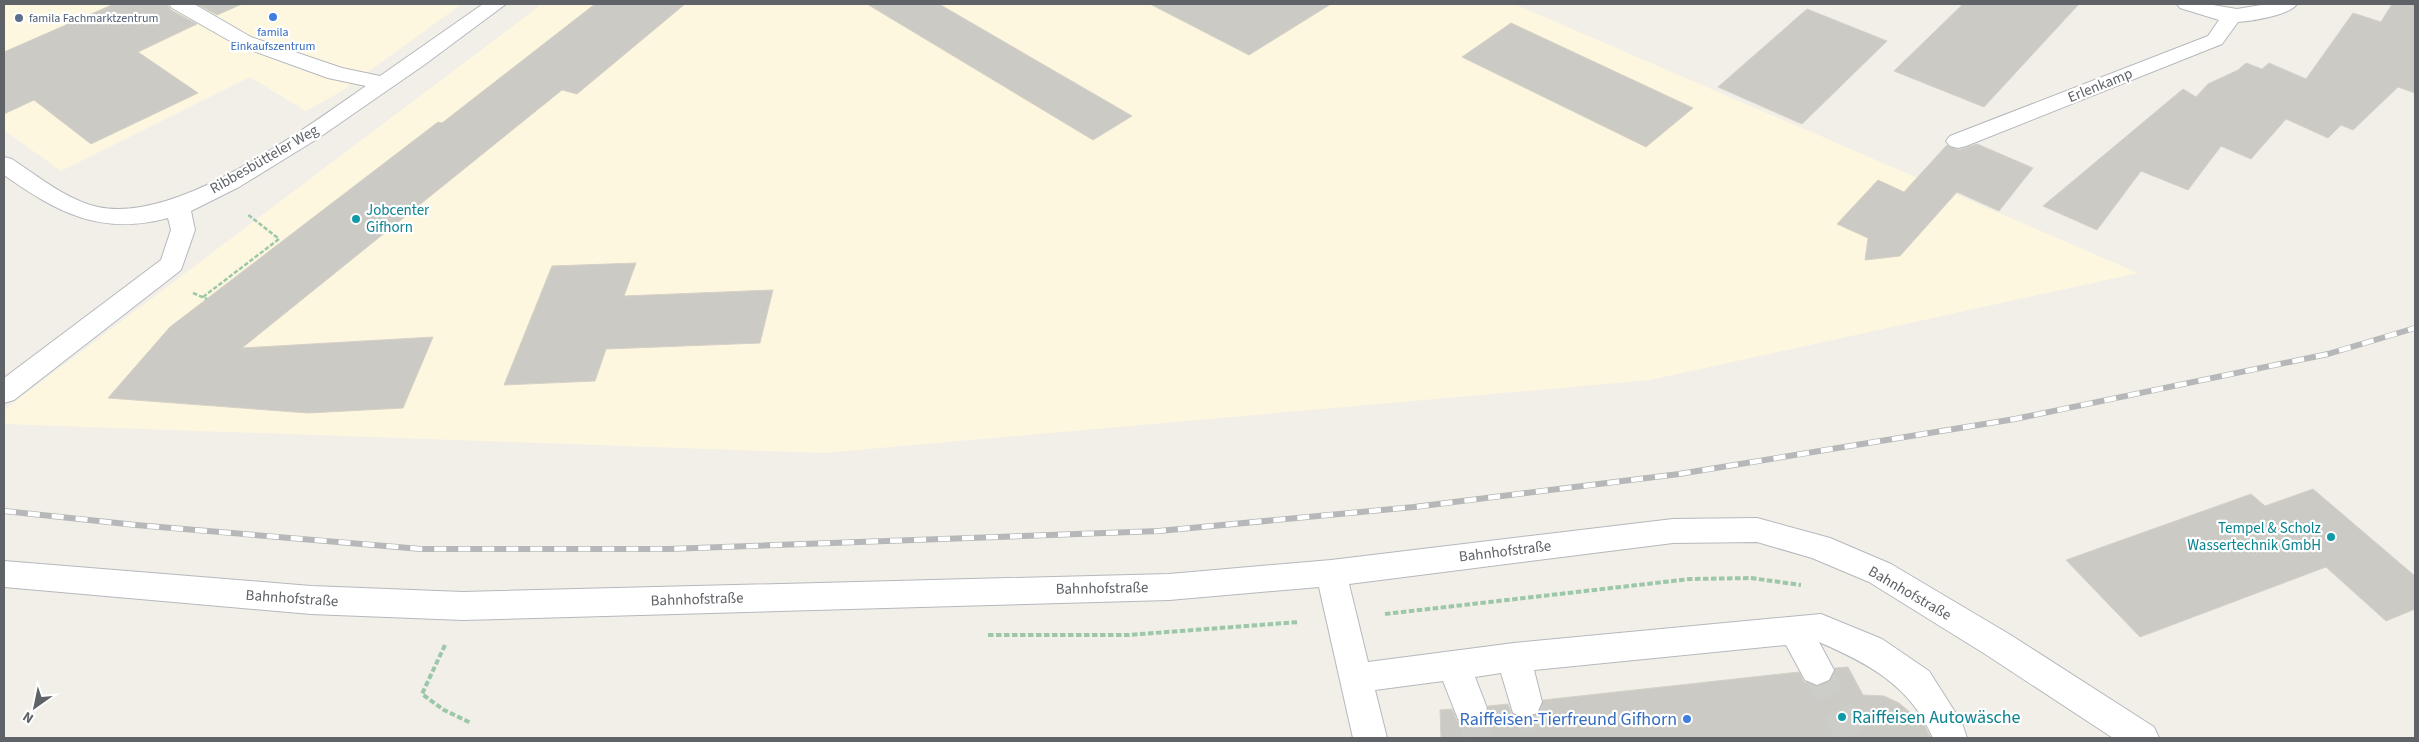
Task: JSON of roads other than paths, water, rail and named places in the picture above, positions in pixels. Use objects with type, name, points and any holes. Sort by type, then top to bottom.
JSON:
[{"type":"street","points":[[178,4],[244,41],[336,73],[382,84]]},
{"type":"street","name":"Ribbesbütteler Weg","points":[[4,164],[62,203],[82,212],[112,217],[143,216],[178,207],[241,176],[306,136],[496,4]]},
{"type":"street","points":[[2187,4],[2231,17],[2251,16],[2287,4]]},
{"type":"street","name":"Erlenkamp","points":[[1958,141],[2215,40],[2231,17]]},
{"type":"street","points":[[4,394],[172,264],[183,230],[178,207]]},
{"type":"street","name":"Bahnhofstraße","points":[[4,574],[311,600],[463,606],[1028,589],[1169,588],[1330,572],[1673,530],[1757,530],[1819,547],[1880,573],[1997,644],[2142,738]]},
{"type":"street","points":[[1330,572],[1370,738]]},
{"type":"street","points":[[1356,678],[1514,658],[1821,628],[1870,649],[1917,682],[1950,734],[1950,738]]},
{"type":"street","points":[[1795,630],[1817,670]]},
{"type":"street","points":[[1514,658],[1525,702]]},
{"type":"street","points":[[1454,665],[1470,708]]},
{"type":"tunnel","points":[[1817,670],[1851,738]]},
{"type":"tunnel","points":[[1525,702],[1537,738]]},
{"type":"tunnel","points":[[1470,708],[1478,738]]},
{"type":"railway","points":[[4,511],[136,525],[421,549],[668,549],[1159,531],[1414,507],[1679,474],[2015,419],[2328,354],[2415,328]]},
{"type":"place","name":"famila Einkaufszentrum","points":[[273,17]]},
{"type":"place","name":"famila Fachmarktzentrum","points":[[19,18]]},
{"type":"place","name":"Jobcenter Gifhorn","points":[[356,219]]},
{"type":"place","name":"Tempel & Scholz Wassertechnik GmbH","points":[[2331,537]]},
{"type":"place","name":"Raiffeisen Autowäsche","points":[[1842,717]]},
{"type":"place","name":"Raiffeisen-Tierfreund Gifhorn","points":[[1687,719]]}]
